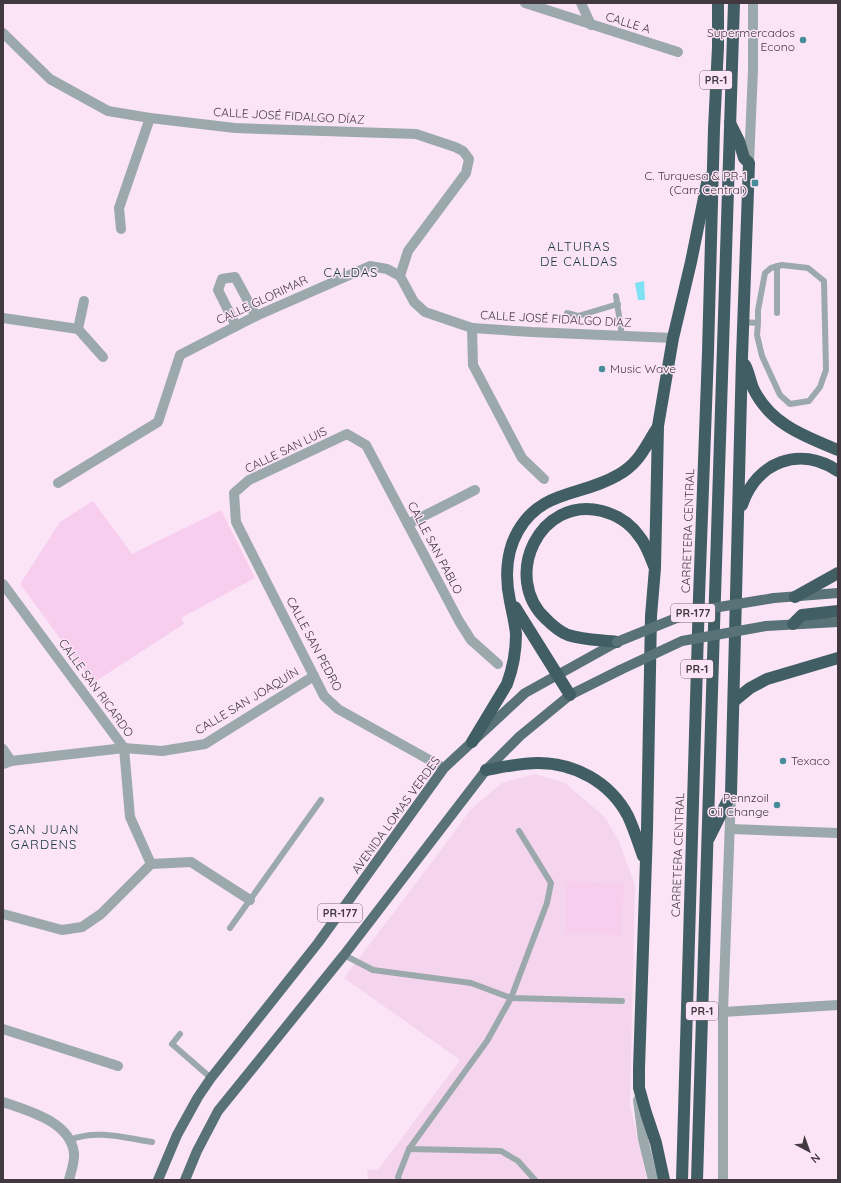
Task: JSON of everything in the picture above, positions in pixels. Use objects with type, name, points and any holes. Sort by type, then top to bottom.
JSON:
[{"type":"highway","name":"CARRETERA CENTRAL","points":[[682,1180],[713,158],[718,47],[718,3]]},
{"type":"highway","name":"PR-1","points":[[697,1180],[734,3]]},
{"type":"highway","points":[[707,842],[731,794],[734,701],[742,357],[749,163],[744,158],[739,141],[730,122]]},
{"type":"highway","points":[[664,1180],[656,1143],[646,1113],[640,1088],[651,616],[655,568],[658,426],[673,338],[692,262],[707,179],[713,158]]},
{"type":"highway","points":[[742,357],[753,388],[762,404],[775,418],[798,433],[838,450]]},
{"type":"highway","points":[[472,742],[501,695],[510,674],[516,653],[516,638],[507,575],[509,553],[518,531],[530,515],[541,505],[553,498],[588,488],[619,475],[642,455],[658,426]]},
{"type":"highway","points":[[738,514],[751,485],[763,472],[778,463],[803,458],[822,462],[838,471]]},
{"type":"highway","points":[[617,642],[567,634],[554,627],[542,616],[534,605],[526,576],[528,558],[533,544],[541,531],[556,518],[580,509],[597,510],[619,517],[635,531],[642,541],[655,568]]},
{"type":"highway","points":[[795,597],[838,573]]},
{"type":"highway","points":[[510,601],[570,695]]},
{"type":"highway","points":[[793,624],[802,615],[838,611]]},
{"type":"highway","points":[[734,701],[750,688],[767,679],[838,658]]},
{"type":"highway","points":[[486,770],[530,763],[542,763],[562,765],[590,776],[606,787],[614,795],[627,814],[637,837],[645,864]]},
{"type":"main road","name":"AVENIDA LOMAS VERDES","points":[[158,1180],[177,1134],[198,1097],[211,1078],[318,943],[444,768],[525,693],[556,674],[617,642],[674,619],[707,609],[774,598],[838,593]]},
{"type":"main road","name":"PR-177","points":[[185,1180],[197,1151],[218,1111],[344,955],[486,770],[520,736],[570,695],[682,641],[766,626],[838,622]]},
{"type":"street","name":"CALLE A","points":[[525,3],[678,52]]},
{"type":"street","points":[[581,3],[591,25]]},
{"type":"street","points":[[749,163],[754,3]]},
{"type":"street","name":"CALLE JOSÉ FIDALGO DÍAZ","points":[[3,33],[50,79],[108,111],[150,118],[235,128],[416,134],[463,151],[469,159],[466,173],[408,252],[400,276]]},
{"type":"street","points":[[122,229],[119,208],[150,118]]},
{"type":"street","name":"CALLE GLORIMAR","points":[[58,483],[158,422],[180,355],[256,316],[370,266],[387,269],[400,276]]},
{"type":"street","name":"CALLE JOSÉ FIDALGO DIAZ","points":[[400,276],[414,302],[425,312],[472,328],[673,338]]},
{"type":"street","points":[[236,326],[218,290],[222,279],[235,277],[256,316]]},
{"type":"street","points":[[78,329],[84,301]]},
{"type":"street","points":[[3,318],[78,329],[103,357]]},
{"type":"street","points":[[472,328],[472,365],[522,458],[544,479]]},
{"type":"street","name":"CALLE SAN LUIS","points":[[235,499],[234,493],[250,480],[347,434],[356,439]]},
{"type":"street","name":"CALLE SAN PABLO","points":[[356,439],[366,445],[458,621],[471,640],[498,664]]},
{"type":"street","points":[[408,524],[475,490]]},
{"type":"street","name":"CALLE SAN PEDRO","points":[[235,499],[236,522],[324,696],[338,709],[444,768]]},
{"type":"street","name":"CALLE SAN RICARDO","points":[[3,584],[124,748],[130,817],[151,864]]},
{"type":"street","name":"CALLE SAN JOAQUÍN","points":[[7,763],[124,748],[162,751],[205,744],[314,676]]},
{"type":"street","points":[[3,749],[7,763]]},
{"type":"street","points":[[723,1180],[723,1012],[731,829],[731,794]]},
{"type":"street","points":[[731,829],[838,833]]},
{"type":"street","points":[[3,914],[62,930],[82,927],[101,914],[151,864],[191,862],[250,900]]},
{"type":"street","points":[[723,1012],[838,1005]]},
{"type":"street","points":[[4,1032],[118,1066]]},
{"type":"street","points":[[640,1088],[638,1100],[643,1139],[653,1180]]},
{"type":"street","points":[[3,1102],[51,1121],[62,1130],[70,1140],[74,1153],[69,1180]]},
{"type":"lane","points":[[782,265],[808,268],[824,281],[826,370],[820,387],[809,401],[790,404],[780,395],[762,356],[757,335],[758,323],[758,310],[765,273],[782,265]]},
{"type":"lane","points":[[777,313],[778,266]]},
{"type":"lane","points":[[616,296],[622,336]]},
{"type":"lane","points":[[567,313],[578,316],[618,304]]},
{"type":"lane","points":[[743,322],[758,323]]},
{"type":"lane","points":[[230,928],[321,800]]},
{"type":"lane","points":[[399,1180],[398,1176],[409,1148],[487,1040],[511,998],[547,903],[551,883],[518,831]]},
{"type":"lane","points":[[344,955],[373,970],[470,983],[511,998],[622,1000]]},
{"type":"lane","points":[[180,1034],[172,1044],[211,1078]]},
{"type":"lane","points":[[70,1140],[79,1136],[97,1134],[152,1142]]},
{"type":"lane","points":[[409,1148],[501,1151],[518,1161],[536,1180]]},
{"type":"shaded area","points":[[93,501],[132,554],[221,510],[255,578],[181,618],[184,624],[93,683],[20,584],[60,522]]},
{"type":"shaded area","points":[[535,774],[565,783],[605,817],[619,842],[635,885],[630,1105],[647,1180],[368,1180],[367,1169],[378,1170],[460,1060],[344,978],[471,809],[502,783]]},
{"type":"shaded area","points":[[567,881],[624,883],[621,935],[565,933]]},
{"type":"water","points":[[644,281],[645,300],[638,300],[635,283]]},
{"type":"place","name":"Supermercados Econo","points":[[803,40]]},
{"type":"place","name":"C. Turquesa & PR-1 (Carr. Central)","points":[[755,183]]},
{"type":"place","name":"Music Wave","points":[[602,369]]},
{"type":"place","name":"Texaco","points":[[783,761]]},
{"type":"place","name":"Pennzoil Oil Change","points":[[777,805]]},
{"type":"district","name":"ALTURAS DE CALDAS","points":[[579,254]]},
{"type":"district","name":"CALDAS","points":[[351,272]]},
{"type":"district","name":"SAN JUAN GARDENS","points":[[44,836]]}]
